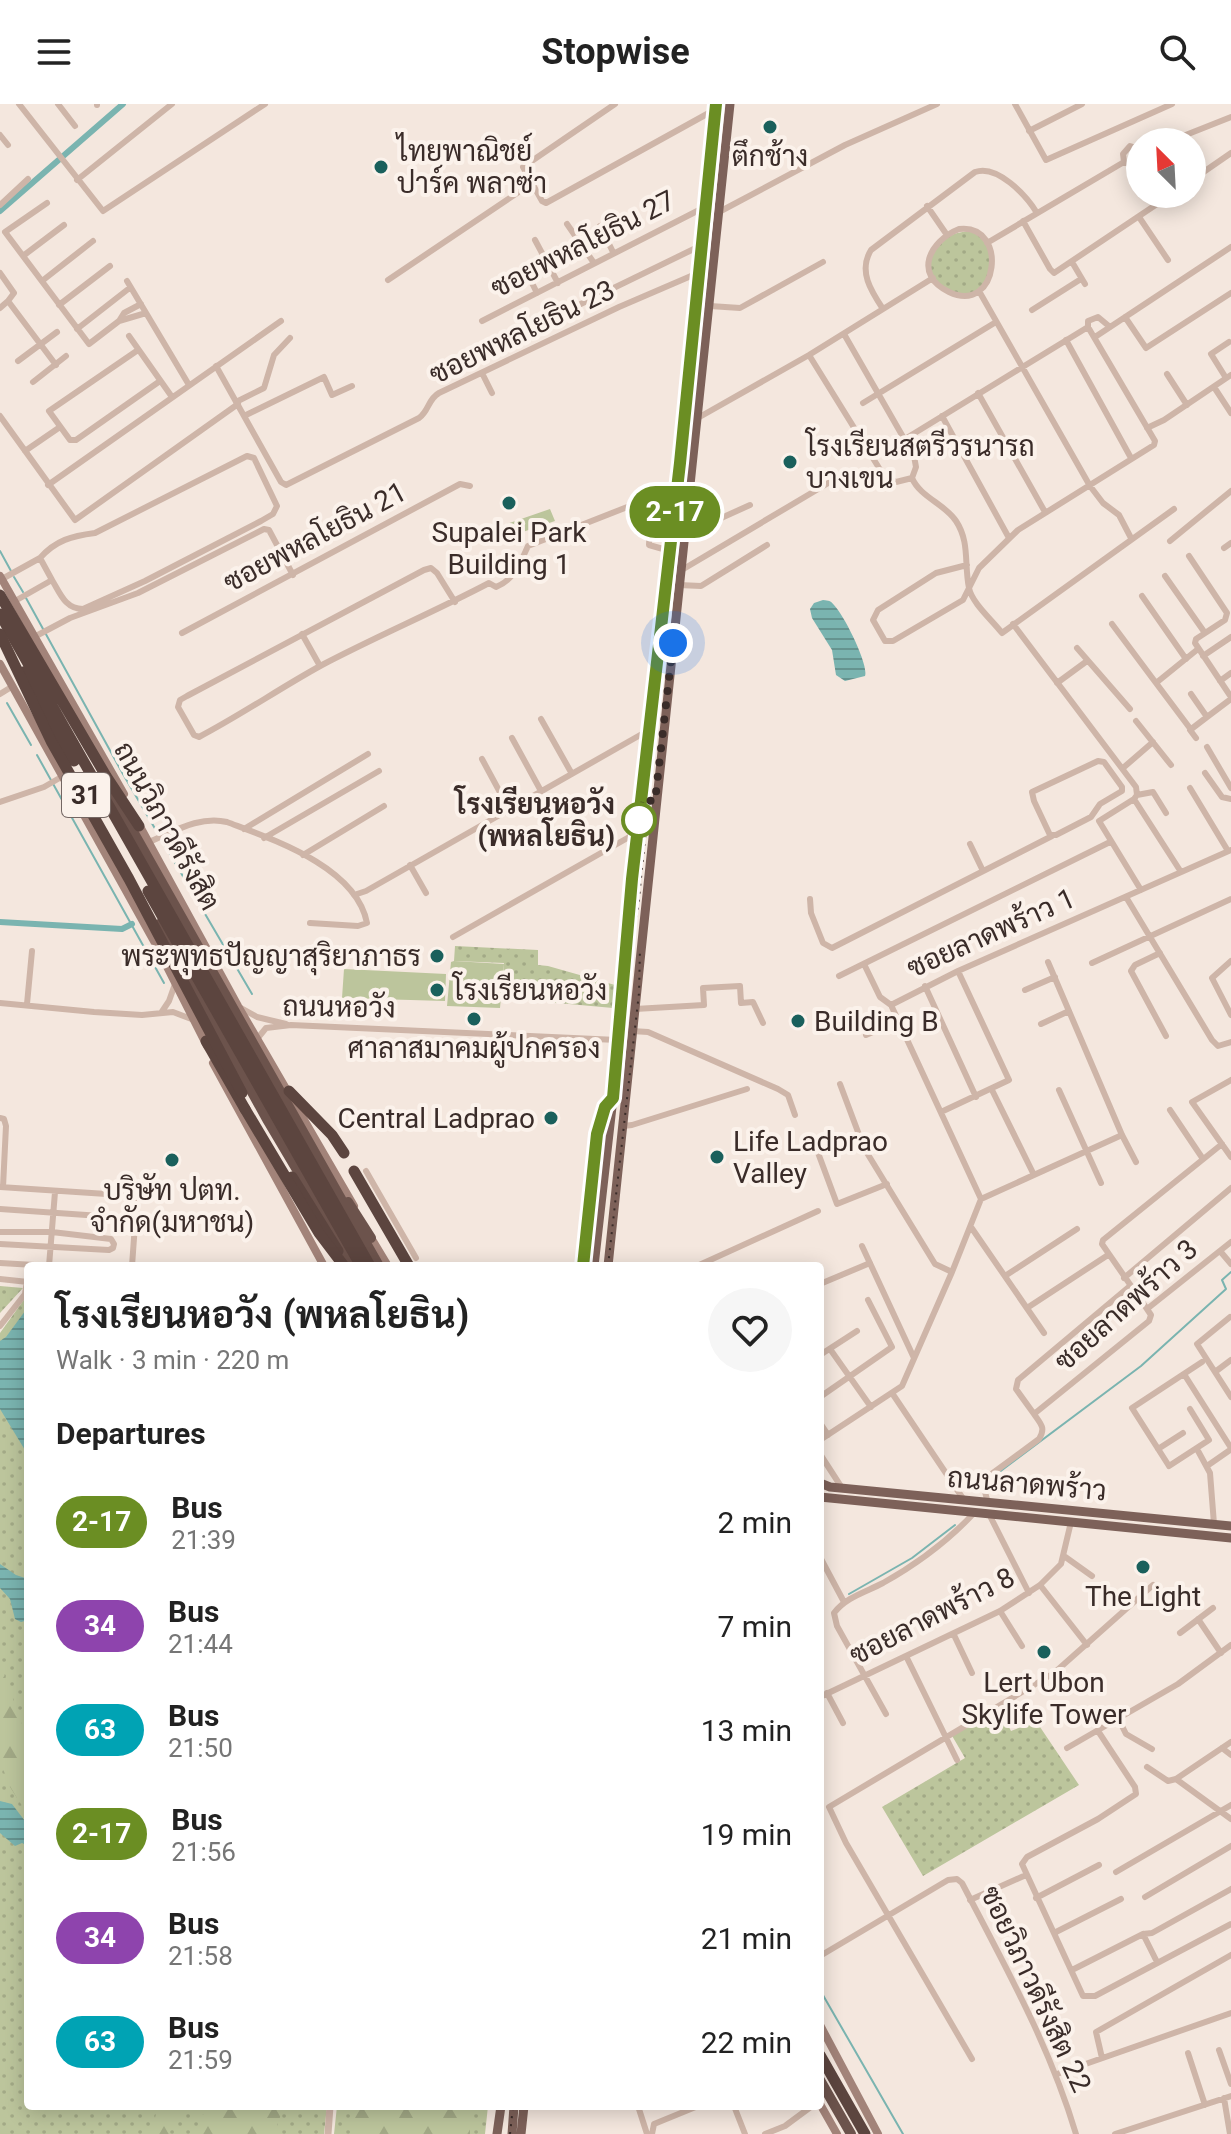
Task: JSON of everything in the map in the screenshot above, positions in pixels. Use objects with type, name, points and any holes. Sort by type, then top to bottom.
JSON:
[{"type":"highway","points":[[0,598],[139,826]]},
{"type":"highway","name":"ถนนวิภาวดีรังสิต","points":[[0,598],[377,1262]]},
{"type":"highway","name":"31","points":[[0,614],[368,1262]]},
{"type":"highway","points":[[0,634],[51,741],[135,890],[242,1093],[345,1262]]},
{"type":"highway","name":"31","points":[[0,634],[359,1262]]},
{"type":"highway","name":"ถนนวิภาวดีรังสิต","points":[[0,645],[252,1094],[338,1240],[346,1262]]},
{"type":"highway","points":[[57,745],[59,776]]},
{"type":"highway","points":[[155,943],[171,946]]},
{"type":"highway","points":[[206,1041],[319,1233],[344,1262]]},
{"type":"highway","points":[[289,1091],[323,1124],[344,1153]]},
{"type":"highway","points":[[307,1141],[371,1238]]},
{"type":"highway","points":[[360,1171],[366,1192],[412,1262]]},
{"type":"highway","points":[[824,2056],[866,2134]]},
{"type":"highway","points":[[824,2062],[866,2134]]},
{"type":"highway","points":[[824,2077],[854,2134]]},
{"type":"highway","points":[[824,2087],[854,2134]]},
{"type":"highway","points":[[824,2097],[837,2109],[839,2134]]},
{"type":"main road","points":[[608,1262],[710,306],[719,208],[722,105]]},
{"type":"main road","points":[[719,208],[716,193],[722,105]]},
{"type":"main road","points":[[594,1262],[704,211],[722,105]]},
{"type":"main road","points":[[704,211],[709,203],[717,160]]},
{"type":"main road","points":[[684,419],[696,419]]},
{"type":"main road","name":"ถนนวิภาวดีรังสิต","points":[[1,577],[238,1006],[386,1262]]},
{"type":"main road","name":"31","points":[[0,664],[59,776],[155,943],[206,1041],[218,1073],[321,1262]]},
{"type":"main road","points":[[642,800],[655,801]]},
{"type":"main road","points":[[635,850],[650,852]]},
{"type":"main road","name":"ถนนลาดพร้าว","points":[[824,1487],[964,1500],[989,1508],[1071,1522],[1230,1538]]},
{"type":"main road","name":"ถนนลาดพร้าว","points":[[824,1497],[974,1513],[989,1508],[1230,1526]]},
{"type":"main road","points":[[1196,1534],[1197,1523]]},
{"type":"main road","points":[[1230,1526],[1230,1538]]},
{"type":"main road","points":[[824,2033],[878,2134]]},
{"type":"main road","points":[[497,2134],[500,2110]]},
{"type":"main road","points":[[512,2134],[514,2110]]},
{"type":"main road","points":[[521,2134],[524,2110]]},
{"type":"main road","points":[[824,2110],[839,2134]]},
{"type":"street","points":[[19,104],[100,210],[104,211],[265,104]]},
{"type":"street","points":[[58,104],[75,126]]},
{"type":"street","points":[[77,180],[172,104]]},
{"type":"street","points":[[615,104],[525,165],[523,170],[542,201],[546,203],[722,105]]},
{"type":"street","points":[[719,208],[845,145],[937,104]]},
{"type":"street","points":[[1015,104],[1046,160],[1172,104]]},
{"type":"street","points":[[1029,131],[1082,104]]},
{"type":"street","points":[[1203,128],[1231,117]]},
{"type":"street","points":[[0,135],[8,145]]},
{"type":"street","points":[[987,243],[1124,162],[1126,150]]},
{"type":"street","points":[[1206,170],[1231,153]]},
{"type":"street","points":[[883,309],[867,278],[868,256],[877,244],[982,169],[1007,181],[1037,213]]},
{"type":"street","points":[[0,205],[28,179]]},
{"type":"street","points":[[388,280],[532,183]]},
{"type":"street","points":[[47,203],[5,232],[89,344],[119,321],[124,313],[141,304]]},
{"type":"street","points":[[927,206],[947,235]]},
{"type":"street","points":[[1023,221],[1054,273],[1152,208]]},
{"type":"street","name":"ซอยพหลโยธิน 27","points":[[482,321],[613,252],[704,211]]},
{"type":"street","points":[[1139,217],[1168,260]]},
{"type":"street","points":[[567,224],[594,263]]},
{"type":"street","points":[[23,256],[64,225]]},
{"type":"street","points":[[600,226],[613,252]]},
{"type":"street","points":[[959,229],[968,229],[987,243],[993,265],[991,275],[979,291],[966,295],[954,294],[933,278],[929,255],[947,235],[959,229]]},
{"type":"street","points":[[535,240],[558,283]]},
{"type":"street","points":[[42,281],[93,241]]},
{"type":"street","points":[[441,372],[702,245]]},
{"type":"street","points":[[1095,337],[1231,247]]},
{"type":"street","points":[[710,306],[740,308],[823,262]]},
{"type":"street","points":[[1032,310],[1083,282],[1072,262]]},
{"type":"street","points":[[59,305],[110,266]]},
{"type":"street","points":[[0,273],[14,293],[0,308]]},
{"type":"street","points":[[527,273],[537,293]]},
{"type":"street","name":"ซอยพหลโยธิน 23","points":[[244,416],[281,482],[289,484],[419,418],[435,395],[619,307],[698,273]]},
{"type":"street","points":[[696,419],[809,355],[933,278]]},
{"type":"street","points":[[127,281],[189,385]]},
{"type":"street","points":[[77,329],[127,290]]},
{"type":"street","points":[[979,291],[1090,486],[1103,503],[1119,515],[1131,538]]},
{"type":"street","points":[[1125,317],[1146,348],[1231,293]]},
{"type":"street","points":[[8,301],[56,365]]},
{"type":"street","points":[[119,321],[146,313]]},
{"type":"street","points":[[967,565],[928,577],[878,610],[873,620],[885,641],[893,641],[959,603],[969,591],[979,568],[1009,538],[1155,443],[1089,328],[1088,321],[1098,317],[1110,327]]},
{"type":"street","points":[[48,485],[281,321]]},
{"type":"street","points":[[863,403],[996,322]]},
{"type":"street","points":[[905,439],[1089,328]]},
{"type":"street","points":[[18,361],[57,332]]},
{"type":"street","points":[[844,334],[905,439],[916,463],[912,478],[916,487],[956,521],[964,537],[969,591],[1002,633],[1174,509]]},
{"type":"street","points":[[129,336],[172,397]]},
{"type":"street","points":[[0,416],[75,520],[237,403],[264,388],[274,355],[290,338]]},
{"type":"street","points":[[1066,340],[1131,458]]},
{"type":"street","points":[[1147,428],[1228,376],[1211,354],[1229,342]]},
{"type":"street","points":[[49,411],[138,350]]},
{"type":"street","points":[[809,355],[884,476],[896,482],[912,478]]},
{"type":"street","points":[[33,382],[66,356]]},
{"type":"street","points":[[216,366],[244,416],[324,377],[332,395],[352,386]]},
{"type":"street","points":[[482,373],[492,393]]},
{"type":"street","points":[[1167,374],[1187,405]]},
{"type":"street","points":[[42,403],[70,440],[76,440],[160,381]]},
{"type":"street","points":[[1214,387],[1231,413]]},
{"type":"street","points":[[978,393],[1045,512]]},
{"type":"street","points":[[942,416],[1009,538]]},
{"type":"street","points":[[25,451],[60,427]]},
{"type":"street","points":[[1,577],[40,558],[49,548],[66,539],[95,533],[247,456],[254,458],[277,506],[267,518],[87,608],[70,607],[40,558]]},
{"type":"street","points":[[680,571],[835,479]]},
{"type":"street","name":"ซอยพหลโยธิน 21","points":[[182,633],[460,484],[470,486]]},
{"type":"street","points":[[1170,541],[1231,491]]},
{"type":"street","points":[[455,602],[437,573],[428,569],[180,700],[178,707],[194,735],[201,736],[320,666],[455,602],[491,583],[496,587],[512,578],[528,546],[640,502],[649,504],[651,508],[649,545],[670,551]]},
{"type":"street","points":[[686,518],[719,519],[750,505]]},
{"type":"street","points":[[36,636],[70,618],[138,593],[264,529],[271,534],[293,575]]},
{"type":"street","points":[[679,585],[701,586],[767,545]]},
{"type":"street","points":[[1189,556],[1227,613],[1225,620],[1195,641],[1231,698],[1190,730],[1196,738]]},
{"type":"street","points":[[1165,576],[1205,633]]},
{"type":"street","points":[[15,601],[52,580]]},
{"type":"street","points":[[1142,596],[1186,659]]},
{"type":"street","points":[[1013,624],[1136,787],[1136,797],[1181,872]]},
{"type":"street","points":[[1112,624],[1189,727]]},
{"type":"street","points":[[302,634],[320,666]]},
{"type":"street","points":[[1203,656],[1231,637]]},
{"type":"street","points":[[1077,648],[1130,709]]},
{"type":"street","points":[[1156,683],[1198,649]]},
{"type":"street","points":[[1057,683],[1087,661]]},
{"type":"street","points":[[1220,681],[1231,673]]},
{"type":"street","points":[[0,694],[13,686]]},
{"type":"street","points":[[1191,694],[1207,717]]},
{"type":"street","points":[[541,719],[572,774]]},
{"type":"street","points":[[1136,721],[1171,765]]},
{"type":"street","points":[[354,895],[649,730]]},
{"type":"street","points":[[512,738],[541,791]]},
{"type":"street","points":[[1109,769],[1153,742]]},
{"type":"street","points":[[1207,747],[1231,788]]},
{"type":"street","points":[[244,829],[368,754]]},
{"type":"street","points":[[482,759],[509,809]]},
{"type":"street","points":[[810,899],[811,913],[823,943],[832,948],[1091,817],[1100,804],[1122,791],[1104,762],[1098,761],[1032,792],[1052,836]]},
{"type":"street","points":[[264,838],[379,771]]},
{"type":"street","points":[[1205,773],[1222,797],[1231,799]]},
{"type":"street","points":[[0,802],[44,787],[59,776]]},
{"type":"street","points":[[1190,788],[1230,851]]},
{"type":"street","points":[[1141,890],[1099,819],[1136,797],[1153,792],[1166,813]]},
{"type":"street","points":[[303,855],[384,806]]},
{"type":"street","points":[[149,842],[210,820],[244,829],[303,855],[335,873],[354,895],[367,919],[365,926],[310,923]]},
{"type":"street","points":[[453,937],[638,832]]},
{"type":"street","points":[[839,976],[1110,842]]},
{"type":"street","points":[[970,844],[983,871]]},
{"type":"street","name":"ซอยลาดพร้าว 1","points":[[981,1199],[891,1005],[986,956],[1230,851]]},
{"type":"street","points":[[410,865],[426,893]]},
{"type":"street","points":[[1126,897],[1212,1040],[1218,1046],[1231,1042]]},
{"type":"street","points":[[1092,963],[1231,899]]},
{"type":"street","points":[[27,1004],[32,951]]},
{"type":"street","points":[[1160,953],[1135,965],[1131,971],[1166,1036]]},
{"type":"street","points":[[1231,961],[1212,978],[1231,1015]]},
{"type":"street","points":[[1048,962],[1136,1162]]},
{"type":"street","points":[[864,964],[883,1001],[891,1005]]},
{"type":"street","points":[[941,1112],[1007,1083],[1009,1077],[958,971]]},
{"type":"street","points":[[1025,990],[1055,977]]},
{"type":"street","points":[[161,1013],[175,984]]},
{"type":"street","points":[[635,1009],[704,1005],[703,988],[740,986],[741,1003],[753,1002],[763,1023]]},
{"type":"street","points":[[925,986],[976,1097]]},
{"type":"street","points":[[0,1003],[94,1012],[178,1013],[195,1020]]},
{"type":"street","points":[[238,1006],[257,1017],[291,1025]]},
{"type":"street","points":[[1041,1024],[1069,1011]]},
{"type":"street","points":[[866,1035],[898,1021]]},
{"type":"street","name":"ถนนหอวัง","points":[[257,1039],[266,1028],[291,1025],[617,1040]]},
{"type":"street","points":[[632,1031],[648,1032],[778,1089],[788,1095],[795,1115]]},
{"type":"street","points":[[1231,1080],[1192,1102],[1231,1157]]},
{"type":"street","points":[[840,1084],[864,1148],[935,1264],[952,1272]]},
{"type":"street","points":[[623,1126],[747,1089]]},
{"type":"street","points":[[992,1090],[1034,1175]]},
{"type":"street","points":[[1059,1090],[1101,1183]]},
{"type":"street","points":[[1170,1110],[1203,1159]]},
{"type":"street","points":[[0,1118],[4,1119],[6,1126],[1,1187],[137,1196],[132,1262]]},
{"type":"street","points":[[824,1438],[902,1386],[981,1199],[1122,1135]]},
{"type":"street","points":[[1147,1309],[1102,1244],[1106,1237],[1222,1144]]},
{"type":"street","points":[[817,1150],[837,1204],[887,1184]]},
{"type":"street","points":[[360,1171],[412,1262]]},
{"type":"street","points":[[1124,1278],[1231,1188]]},
{"type":"street","points":[[50,1262],[55,1192]]},
{"type":"street","points":[[0,1209],[115,1217]]},
{"type":"street","points":[[706,1262],[818,1211]]},
{"type":"street","points":[[971,1227],[1044,1333]]},
{"type":"street","points":[[1005,1276],[1077,1229]]},
{"type":"street","points":[[0,1232],[52,1232],[111,1239],[114,1244],[109,1250],[0,1244]]},
{"type":"street","name":"ซอยลาดพร้าว 3","points":[[1034,1414],[1149,1321],[1151,1315],[1147,1309],[1231,1242]]},
{"type":"street","points":[[862,1246],[914,1358]]},
{"type":"street","points":[[1220,1251],[1231,1264]]},
{"type":"street","points":[[1027,1308],[1108,1255]]},
{"type":"street","points":[[0,1263],[24,1264]]},
{"type":"street","points":[[824,1282],[870,1263]]},
{"type":"street","points":[[0,1279],[24,1282]]},
{"type":"street","points":[[1029,1593],[989,1508],[982,1481],[1039,1439],[1043,1432],[1016,1389],[1018,1380],[1130,1286]]},
{"type":"street","points":[[0,1326],[24,1295]]},
{"type":"street","points":[[824,1394],[892,1347],[868,1300]]},
{"type":"street","points":[[1230,1317],[1198,1341],[1198,1347],[1231,1397]]},
{"type":"street","points":[[824,1353],[857,1331]]},
{"type":"street","points":[[830,1349],[871,1407]]},
{"type":"street","points":[[1215,1372],[1231,1360]]},
{"type":"street","points":[[1190,1409],[1209,1440],[1169,1466],[1132,1408],[1202,1362]]},
{"type":"street","points":[[1184,1374],[1231,1448],[1207,1466]]},
{"type":"street","points":[[892,1393],[964,1500]]},
{"type":"street","points":[[824,1429],[828,1435]]},
{"type":"street","points":[[1158,1449],[1183,1433]]},
{"type":"street","points":[[1197,1449],[1207,1466],[1214,1524]]},
{"type":"street","points":[[824,1460],[842,1488]]},
{"type":"street","points":[[886,1714],[833,1618],[834,1613],[844,1602],[915,1563],[955,1534],[974,1513]]},
{"type":"street","name":"ซอยลาดพร้าว 8","points":[[824,1695],[954,1635],[1029,1593],[1056,1571],[1064,1556],[1071,1522]]},
{"type":"street","points":[[1064,1556],[1092,1576]]},
{"type":"street","points":[[824,1564],[844,1602]]},
{"type":"street","points":[[1040,1585],[1087,1645]]},
{"type":"street","points":[[972,2059],[841,1834],[829,1807],[1043,1680],[1153,1585]]},
{"type":"street","points":[[1180,1633],[1213,1608]]},
{"type":"street","points":[[1000,1611],[1022,1646]]},
{"type":"street","points":[[1198,1619],[1221,1653]]},
{"type":"street","points":[[954,1635],[972,1673]]},
{"type":"street","points":[[1067,1748],[1210,1665],[1231,1645]]},
{"type":"street","points":[[906,1656],[957,1760]]},
{"type":"street","points":[[824,1695],[843,1723]]},
{"type":"street","points":[[1118,1718],[1126,1734],[1152,1749]]},
{"type":"street","points":[[1098,1731],[1135,1787],[1136,1794],[1098,1819],[1027,1857],[1022,1864],[1083,1996],[1091,1998],[1231,1924]]},
{"type":"street","points":[[1147,1767],[1168,1781],[1176,1779],[1231,1742]]},
{"type":"street","points":[[1222,1748],[1231,1755]]},
{"type":"street","points":[[1176,1779],[1231,1819]]},
{"type":"street","points":[[1116,1872],[1231,1805]]},
{"type":"street","points":[[1145,1897],[1231,1846]]},
{"type":"street","points":[[1036,1898],[1099,1865]]},
{"type":"street","points":[[970,1900],[1026,1875]]},
{"type":"street","name":"ซอยวิภาวดีรังสิต 22","points":[[824,1954],[952,1879],[962,1883],[1057,2074],[1076,2134]]},
{"type":"street","points":[[1072,1970],[1143,1934],[1152,1933],[1231,1889]]},
{"type":"street","points":[[1054,1933],[1121,1899]]},
{"type":"street","points":[[1143,1934],[1157,1962]]},
{"type":"street","points":[[1102,2058],[1096,2032],[1231,1955]]},
{"type":"street","points":[[1057,2074],[1231,2013]]},
{"type":"street","points":[[1219,2050],[1231,2084]]},
{"type":"street","points":[[1188,2053],[1205,2105]]},
{"type":"street","points":[[1115,2134],[1228,2097],[1230,2134]]},
{"type":"street","points":[[328,2134],[330,2110]]},
{"type":"street","points":[[640,2110],[649,2134]]},
{"type":"street","points":[[649,2134],[654,2124],[688,2110]]},
{"type":"street","points":[[734,2110],[743,2134]]},
{"type":"street","points":[[765,2134],[785,2126],[807,2110]]},
{"type":"green space","points":[[973,231],[985,242],[989,251],[990,273],[975,292],[957,294],[943,287],[932,275],[930,254],[948,237]]},
{"type":"green space","points":[[550,509],[555,521],[499,540],[495,528]]},
{"type":"green space","points":[[455,946],[538,950],[538,965],[615,985],[613,1008],[502,998],[504,963],[454,961]]},
{"type":"green space","points":[[451,962],[504,964],[500,1008],[447,1006]]},
{"type":"green space","points":[[344,969],[446,974],[445,1001],[342,998]]},
{"type":"green space","points":[[0,1286],[23,1288],[0,1313]]},
{"type":"green space","points":[[24,1300],[24,2110],[327,2110],[324,2134],[0,2134],[0,1333]]},
{"type":"green space","points":[[0,1662],[24,1730],[24,1809],[10,1787],[0,1761]]},
{"type":"green space","points":[[999,1708],[1011,1731],[1036,1721],[1079,1785],[923,1876],[882,1807],[965,1758],[951,1734]]},
{"type":"green space","points":[[157,2110],[178,2110],[169,2134],[151,2134]]},
{"type":"green space","points":[[283,2110],[274,2134],[197,2134],[200,2116],[208,2112]]},
{"type":"green space","points":[[337,2110],[488,2110],[485,2134],[334,2134]]},
{"type":"green space","points":[[352,2110],[470,2110],[470,2134],[355,2134]]},
{"type":"water","points":[[823,600],[831,602],[844,619],[860,651],[865,676],[845,681],[836,675],[832,650],[812,618],[810,609],[814,603]]},
{"type":"water","points":[[24,1312],[24,1448],[0,1409],[0,1341]]},
{"type":"water","points":[[0,1564],[24,1578],[24,1621],[15,1619],[10,1599],[0,1588]]},
{"type":"water","points":[[0,1801],[12,1804],[24,1820],[24,1844],[15,1846],[0,1833]]},
{"type":"waterway","points":[[0,211],[123,104]]},
{"type":"waterway","points":[[0,551],[11,571]]},
{"type":"waterway","points":[[14,577],[23,592]]},
{"type":"waterway","points":[[26,598],[123,774],[252,994]]},
{"type":"waterway","points":[[7,703],[31,745]]},
{"type":"waterway","points":[[37,755],[164,983]]},
{"type":"waterway","points":[[0,922],[122,929],[132,924]]},
{"type":"waterway","points":[[986,1482],[1141,1366],[1226,1289],[1222,1280],[1231,1272]]},
{"type":"waterway","points":[[849,1594],[912,1558],[955,1525]]},
{"type":"waterway","points":[[824,1997],[903,2134]]},
{"type":"railway","points":[[590,1262],[615,1022],[638,908],[719,104]]},
{"type":"railway","points":[[608,1262],[639,993],[640,948]]},
{"type":"railway","points":[[510,2134],[513,2110]]},
{"type":"bus line","name":"2-17","points":[[583,1262],[599,1121],[613,1098],[632,879],[680,463],[716,104]]},
{"type":"place","name":"ตึกช้าง","points":[[770,127]]},
{"type":"place","name":"ไทยพาณิชย์ ปาร์ค พลาซ่า","points":[[381,167]]},
{"type":"place","name":"โรงเรียนสตรีวรนารถ บางเขน","points":[[790,462]]},
{"type":"place","name":"Supalei Park Building 1","points":[[509,503]]},
{"type":"place","name":"โรงเรียนหอวัง (พหลโยธิน)","points":[[639,820]]},
{"type":"place","name":"พระพุทธปัญญาสุริยาภาธร","points":[[437,956]]},
{"type":"place","name":"โรงเรียนหอวัง","points":[[437,990]]},
{"type":"place","name":"ศาลาสมาคมผู้ปกครอง","points":[[474,1019]]},
{"type":"place","name":"Building B","points":[[798,1021]]},
{"type":"place","name":"Central Ladprao","points":[[551,1118]]},
{"type":"place","name":"Life Ladprao Valley","points":[[717,1157]]},
{"type":"place","name":"บริษัท ปตท. จำกัด(มหาชน)","points":[[172,1160]]},
{"type":"place","name":"The Light","points":[[1143,1567]]},
{"type":"place","name":"Lert Ubon Skylife Tower","points":[[1044,1652]]},
{"type":"route","points":[[639,820],[642,800],[655,801],[673,643]]}]
